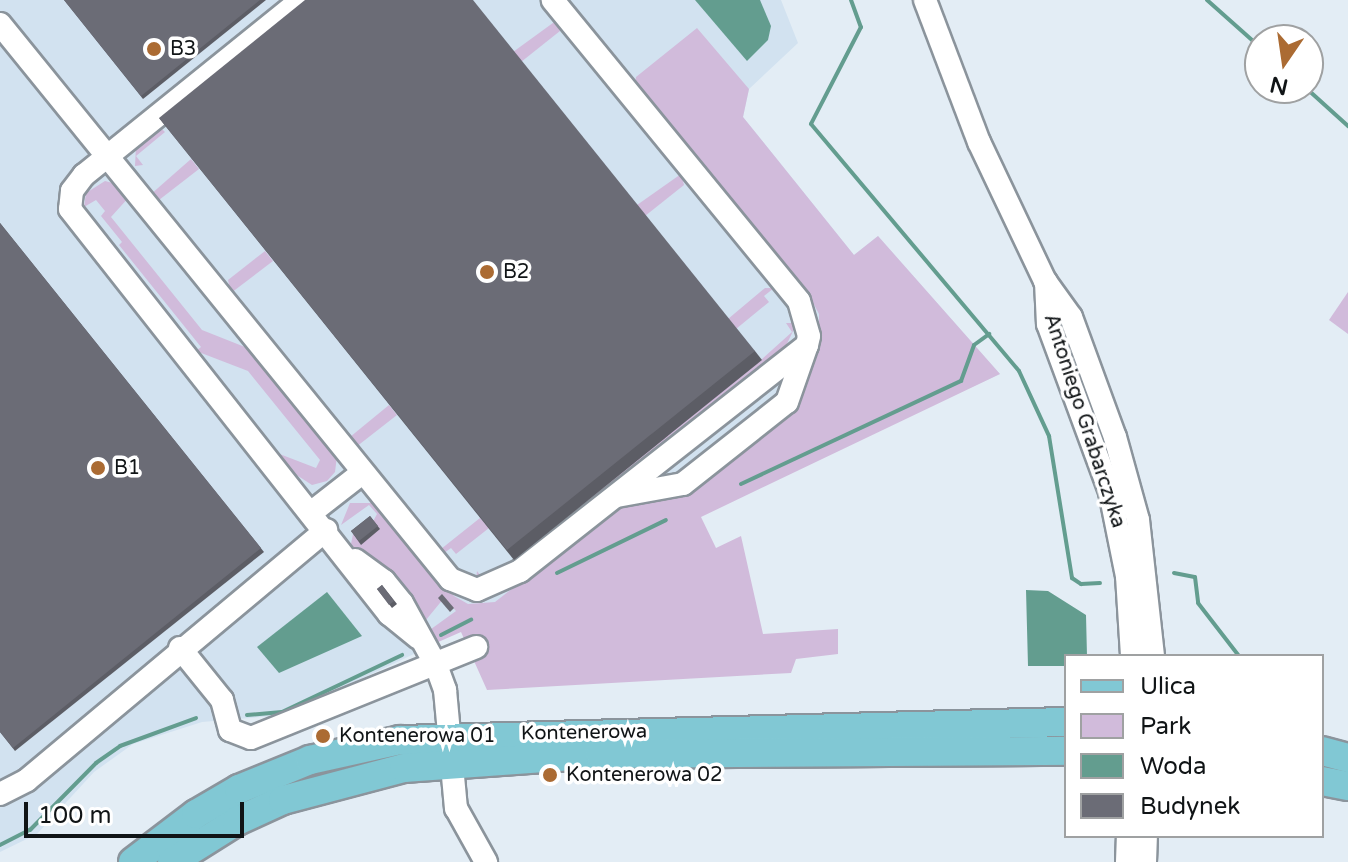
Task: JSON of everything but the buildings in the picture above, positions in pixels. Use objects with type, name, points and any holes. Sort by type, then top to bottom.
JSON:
[{"type":"main road","name":"Kontenerowa","points":[[172,862],[237,821],[322,785],[450,750],[1064,722]]},
{"type":"main road","name":"Kontenerowa","points":[[133,862],[196,814],[273,774],[359,747],[600,754],[1064,751]]},
{"type":"main road","points":[[1324,752],[1348,758]]},
{"type":"main road","points":[[1324,781],[1348,786]]},
{"type":"street","points":[[301,0],[75,185],[70,203],[73,215],[326,530],[347,555],[388,585],[436,665],[456,808],[486,862]]},
{"type":"street","points":[[553,0],[799,301],[809,325],[807,345],[791,393],[775,412],[683,484],[616,497]]},
{"type":"street","name":"Antoniego Grabarczyka","points":[[925,0],[979,142],[1045,281],[1071,317],[1128,477],[1147,574],[1153,654]]},
{"type":"street","points":[[0,24],[450,579],[477,590],[520,571],[807,345]]},
{"type":"street","name":"Antoniego Grabarczyka","points":[[1045,281],[1048,324],[1110,492],[1127,576],[1132,654]]},
{"type":"street","points":[[312,512],[362,473]]},
{"type":"street","points":[[0,794],[27,780],[180,648],[326,530]]},
{"type":"street","points":[[180,648],[220,696],[230,730],[246,738],[476,647]]},
{"type":"street","points":[[1127,862],[1128,838]]},
{"type":"street","points":[[1145,862],[1146,838]]},
{"type":"shaded area","points":[[0,0],[781,0],[798,43],[749,89],[743,117],[854,255],[878,236],[1000,374],[411,645],[416,653],[285,715],[202,722],[133,744],[94,772],[37,834],[0,852]]},
{"type":"green space","points":[[557,20],[560,31],[521,62],[513,52]]},
{"type":"green space","points":[[697,28],[749,89],[743,117],[854,255],[878,236],[1000,374],[701,517],[716,548],[741,536],[763,634],[838,629],[838,654],[796,659],[791,673],[487,690],[461,632],[436,643],[427,632],[456,611],[444,598],[421,626],[351,544],[353,534],[361,544],[377,514],[369,505],[341,525],[350,503],[375,503],[454,596],[468,604],[495,602],[625,501],[680,491],[788,406],[819,333],[819,314],[809,295],[649,97],[634,90],[636,77]]},
{"type":"green space","points":[[160,127],[165,132],[136,156],[143,165],[135,166],[136,146]]},
{"type":"green space","points":[[191,159],[199,169],[159,200],[150,195]]},
{"type":"green space","points":[[681,174],[684,185],[645,216],[637,205]]},
{"type":"green space","points":[[105,181],[120,185],[130,196],[111,217],[202,330],[255,351],[337,456],[335,472],[327,481],[312,485],[295,474],[277,453],[316,468],[320,460],[248,371],[196,351],[201,347],[119,245],[122,242],[101,216],[105,211],[96,200],[84,207],[86,193]]},
{"type":"green space","points":[[265,251],[273,261],[231,293],[228,280]]},
{"type":"green space","points":[[765,288],[774,288],[764,296],[769,302],[736,329],[728,319]]},
{"type":"green space","points":[[1348,292],[1348,334],[1329,320]]},
{"type":"green space","points":[[786,323],[793,323],[794,329],[784,350],[518,564],[494,579],[481,581],[476,579],[477,571],[484,580],[514,559],[761,360],[792,332]]},
{"type":"green space","points":[[389,405],[397,415],[356,447],[350,437]]},
{"type":"green space","points":[[480,518],[489,528],[456,554],[451,548],[440,556],[441,549]]},
{"type":"water","points":[[695,0],[760,0],[771,26],[768,40],[747,61]]},
{"type":"water","points":[[1026,590],[1048,591],[1086,615],[1087,654],[1064,654],[1064,666],[1028,666]]},
{"type":"water","points":[[327,592],[362,636],[279,673],[257,647]]},
{"type":"waterway","points":[[851,0],[861,27],[811,124],[1019,371],[1049,436],[1072,578],[1081,584],[1100,583]]},
{"type":"waterway","points":[[1207,0],[1244,33]]},
{"type":"waterway","points":[[1324,104],[1348,126]]},
{"type":"waterway","points":[[741,484],[961,381],[974,345],[989,334]]},
{"type":"waterway","points":[[557,573],[666,520]]},
{"type":"waterway","points":[[1174,573],[1195,577],[1198,603],[1237,654]]},
{"type":"waterway","points":[[441,635],[471,620]]},
{"type":"waterway","points":[[247,715],[282,712],[402,655]]},
{"type":"waterway","points":[[0,845],[30,830],[96,763],[120,746],[196,718]]},
{"type":"place","name":"B3","points":[[154,49]]},
{"type":"place","name":"B2","points":[[487,272]]},
{"type":"place","name":"B1","points":[[98,468]]},
{"type":"place","name":"Kontenerowa 01","points":[[323,736]]},
{"type":"place","name":"Kontenerowa 02","points":[[550,775]]}]
